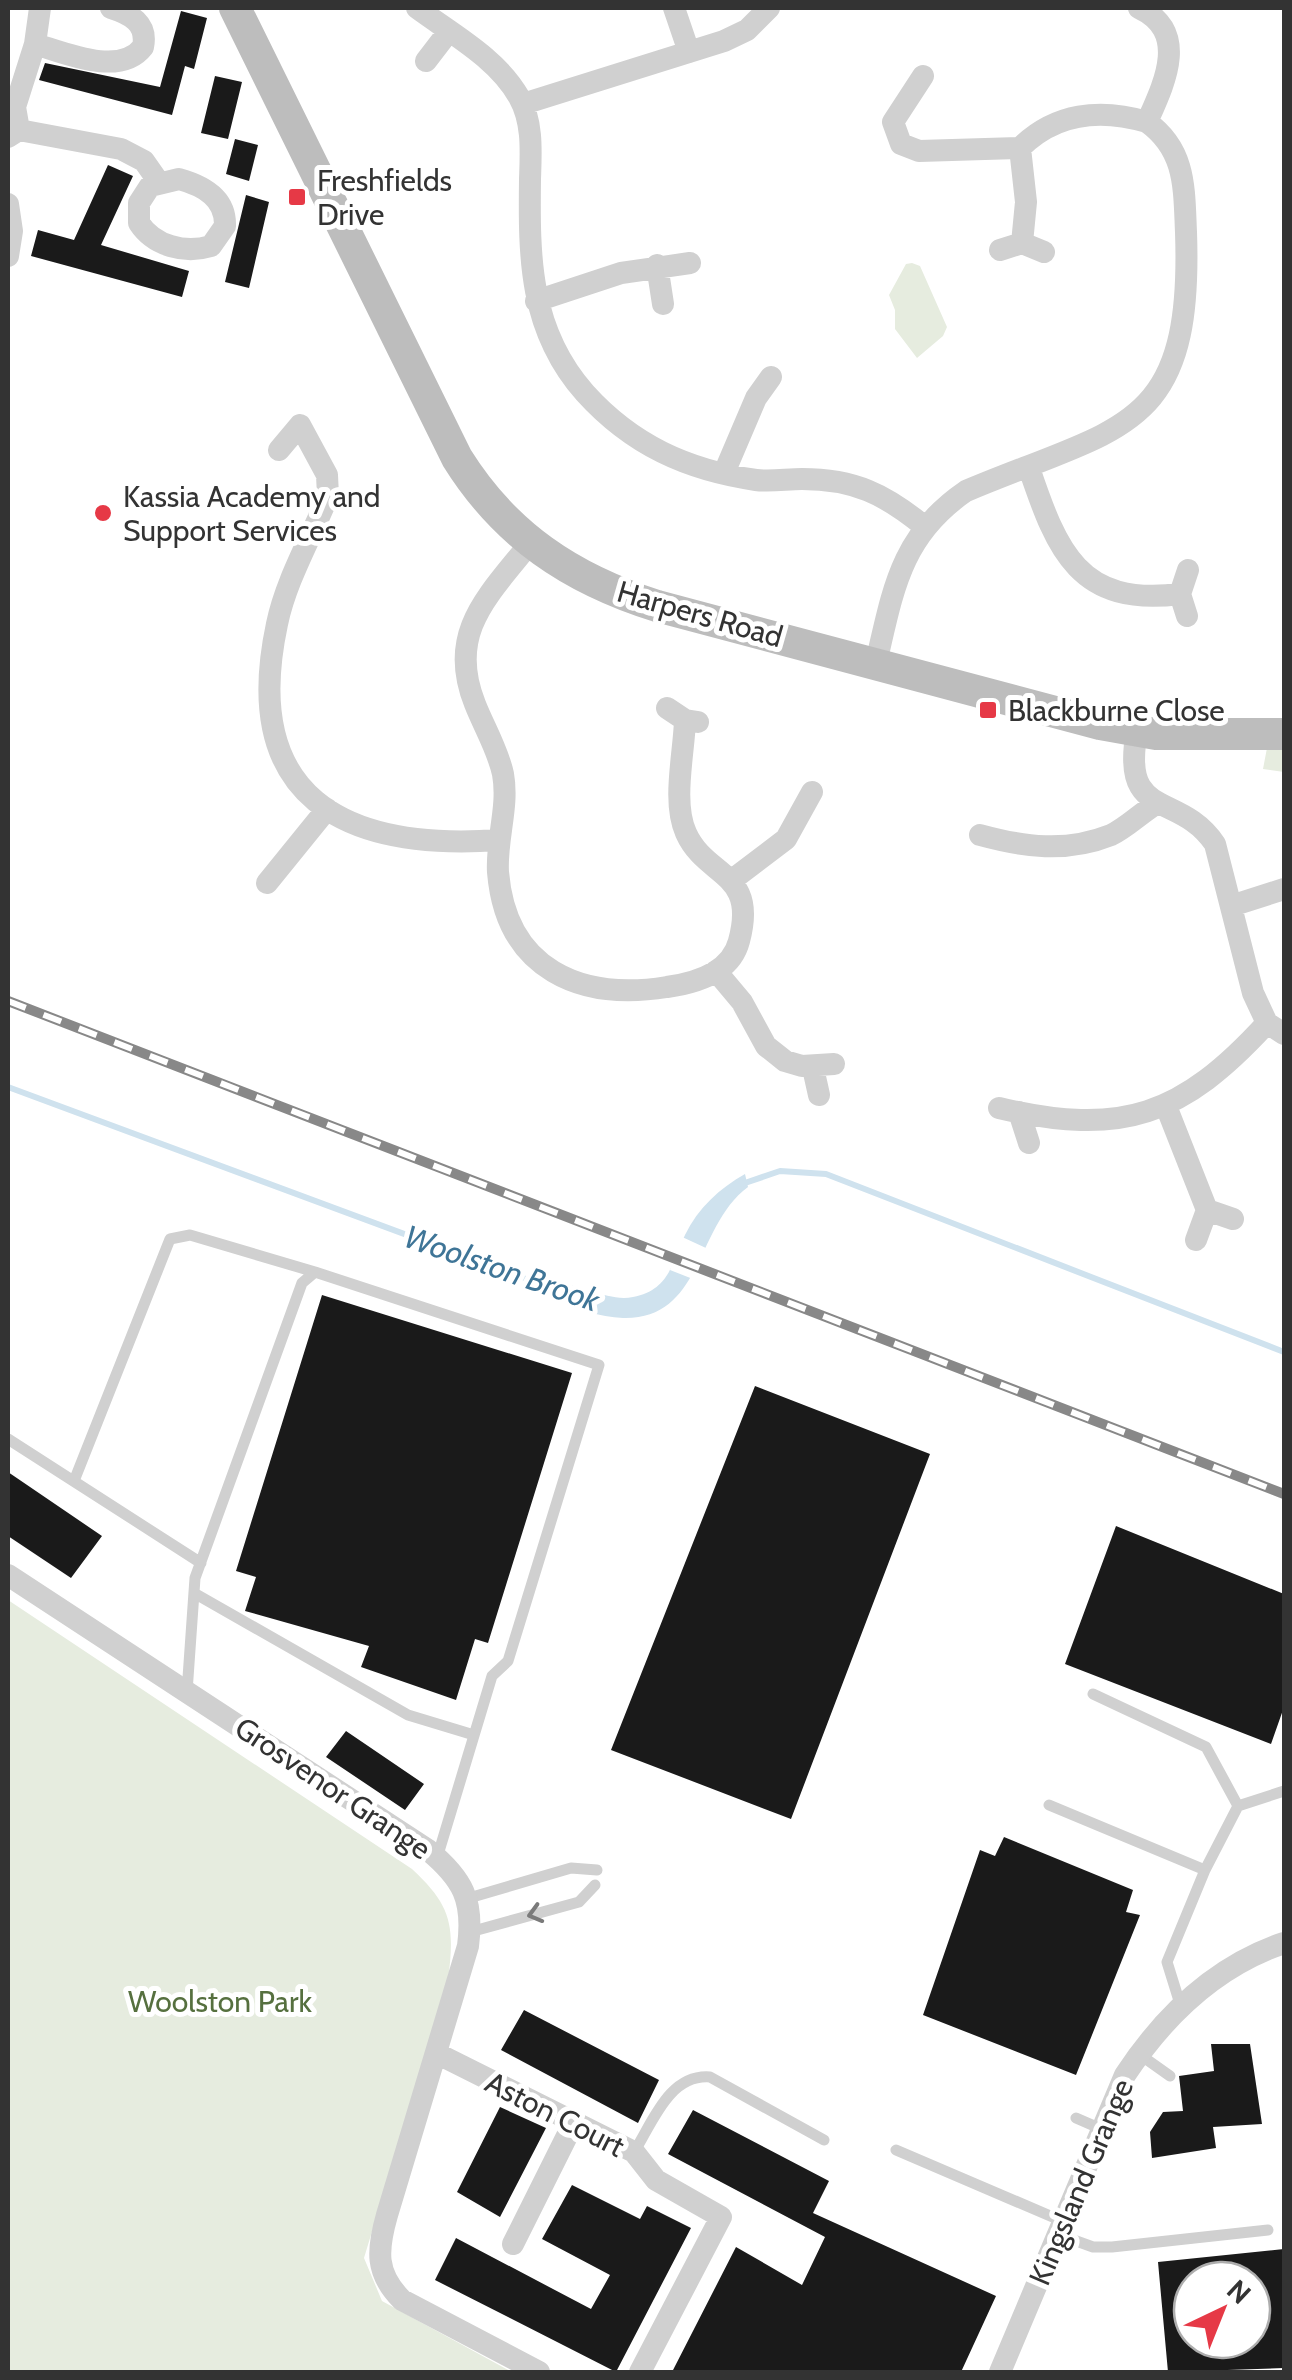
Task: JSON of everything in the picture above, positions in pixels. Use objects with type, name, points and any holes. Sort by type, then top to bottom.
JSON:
[{"type":"street","points":[[40,8],[35,44],[15,107],[13,134],[121,149],[144,161],[158,180]]},
{"type":"street","points":[[35,44],[110,62],[131,59],[143,47],[142,28],[133,17],[111,8]]},
{"type":"street","name":"Harpers Road","points":[[235,8],[457,458],[481,496],[530,543],[578,574],[626,596],[1137,731],[1284,734]]},
{"type":"street","points":[[417,8],[502,73],[523,104],[531,142],[529,254],[536,301],[562,362],[610,418],[640,443],[678,461],[760,480],[845,480],[876,490],[925,527]]},
{"type":"street","points":[[674,8],[689,52]]},
{"type":"street","points":[[523,104],[736,36],[769,8]]},
{"type":"street","points":[[1139,8],[1168,16],[1170,66],[1148,122]]},
{"type":"street","points":[[426,61],[449,31]]},
{"type":"street","points":[[876,663],[898,572],[925,527],[966,491],[1121,428],[1162,384],[1176,353],[1187,262],[1184,176],[1173,148],[1148,122],[1118,115],[1067,118],[1043,127],[1020,148],[920,151],[901,144],[893,122],[923,76]]},
{"type":"street","points":[[1020,148],[1026,202],[1022,249]]},
{"type":"street","points":[[8,204],[12,231],[8,256]]},
{"type":"street","points":[[536,301],[656,265],[690,262]]},
{"type":"street","points":[[656,265],[663,304]]},
{"type":"street","points":[[724,473],[756,398],[770,378]]},
{"type":"street","points":[[280,450],[300,426],[327,474],[328,496],[277,621],[268,722],[292,774],[327,809],[378,834],[460,843],[499,840]]},
{"type":"street","points":[[1029,468],[1051,534],[1086,577],[1132,596],[1183,605],[1188,570]]},
{"type":"street","points":[[530,543],[476,615],[463,657],[472,699],[502,772],[505,800],[498,874],[514,924],[537,959],[585,988],[615,993],[690,984],[716,971],[738,944],[744,916],[732,880],[695,848],[680,813],[683,716]]},
{"type":"street","name":"Harpers Road","points":[[1246,732],[1284,718]]},
{"type":"street","points":[[1029,1142],[1009,1110],[1087,1120],[1123,1119],[1166,1106],[1276,1028],[1253,993],[1215,844],[1204,827],[1156,804],[1133,772],[1137,731]]},
{"type":"street","points":[[732,880],[786,839],[814,790]]},
{"type":"street","points":[[980,835],[1029,848],[1076,845],[1113,834],[1156,804]]},
{"type":"street","points":[[267,883],[327,809]]},
{"type":"street","points":[[1230,906],[1284,888]]},
{"type":"street","points":[[716,971],[742,1002],[766,1046],[785,1061],[824,1066],[819,1095]]},
{"type":"street","points":[[1166,1106],[1207,1210],[1196,1240]]},
{"type":"street","points":[[1207,1210],[1232,1219]]},
{"type":"street","name":"Grosvenor Grange","points":[[8,1575],[437,1858],[458,1877],[469,1898]]},
{"type":"street","points":[[469,1898],[470,1932],[379,2242],[383,2276],[402,2300],[420,2312],[539,2372]]},
{"type":"street","name":"Kingsland Grange","points":[[1000,2372],[1099,2128],[1140,2054],[1181,2007],[1225,1972],[1284,1943]]},
{"type":"street","name":"Aston Court","points":[[436,2053],[634,2152],[656,2180],[722,2217],[640,2372]]},
{"type":"street","points":[[512,2244],[573,2124]]},
{"type":"lane","points":[[74,1482],[170,1239],[190,1235],[599,1365],[508,1660],[492,1676],[437,1858]]},
{"type":"lane","points":[[187,1692],[200,1562],[302,1282],[315,1272]]},
{"type":"lane","points":[[8,1439],[200,1562]]},
{"type":"lane","points":[[194,1593],[408,1715],[474,1735]]},
{"type":"lane","points":[[1093,1694],[1206,1747],[1238,1806]]},
{"type":"lane","points":[[1181,2007],[1168,1962],[1205,1870],[1238,1806],[1284,1791]]},
{"type":"lane","points":[[1049,1806],[1205,1870]]},
{"type":"lane","points":[[469,1898],[570,1868],[597,1870]]},
{"type":"lane","points":[[470,1932],[579,1902],[595,1885]]},
{"type":"lane","points":[[1140,2054],[1170,2076]]},
{"type":"lane","points":[[634,2152],[676,2086],[700,2076],[824,2140]]},
{"type":"lane","points":[[1076,2118],[1099,2128]]},
{"type":"lane","points":[[896,2150],[1060,2227],[1093,2247],[1268,2230]]},
{"type":"green space","points":[[906,264],[920,266],[947,327],[943,336],[917,358],[895,329],[895,310],[889,295]]},
{"type":"green space","points":[[1267,748],[1284,748],[1284,772],[1263,769]]},
{"type":"green space","name":"Woolston Park","points":[[8,1600],[412,1869],[443,1906],[451,1945],[448,1980],[364,2258],[382,2301],[512,2372],[8,2372]]},
{"type":"water","points":[[745,1174],[748,1187],[717,1224],[684,1288],[669,1304],[649,1315],[623,1318],[581,1309],[558,1295],[557,1284],[624,1298],[655,1288],[668,1274],[696,1216],[718,1192]]},
{"type":"pier","points":[[680,1236],[706,1248],[698,1281],[670,1270]]},
{"type":"building","points":[[181,11],[207,18],[194,69],[185,66],[172,115],[39,80],[45,63],[160,87]]},
{"type":"building","points":[[215,76],[242,82],[228,139],[201,133]]},
{"type":"building","points":[[235,139],[258,145],[249,181],[226,174]]},
{"type":"building","points":[[108,165],[133,176],[101,245],[189,271],[182,297],[31,256],[38,230],[74,240]]},
{"type":"building","points":[[246,195],[269,202],[249,288],[225,282]]},
{"type":"building","points":[[322,1295],[572,1373],[488,1643],[475,1639],[456,1700],[361,1667],[369,1646],[245,1611],[256,1577],[236,1571]]},
{"type":"building","points":[[755,1386],[930,1454],[791,1819],[611,1750]]},
{"type":"building","points":[[8,1472],[102,1536],[71,1578],[8,1536]]},
{"type":"building","points":[[1116,1526],[1284,1594],[1284,1707],[1271,1744],[1065,1664]]},
{"type":"building","points":[[346,1731],[424,1784],[405,1810],[326,1757]]},
{"type":"building","points":[[1004,1837],[1133,1890],[1126,1912],[1140,1915],[1076,2075],[923,2015],[980,1850],[995,1856]]},
{"type":"building","points":[[524,2010],[659,2080],[638,2123],[501,2050]]},
{"type":"building","points":[[1211,2044],[1250,2044],[1262,2124],[1213,2127],[1216,2148],[1152,2158],[1150,2132],[1163,2112],[1183,2111],[1179,2076],[1214,2071]]},
{"type":"building","points":[[500,2107],[546,2128],[500,2217],[457,2192]]},
{"type":"building","points":[[693,2110],[829,2181],[813,2213],[996,2296],[961,2372],[672,2372],[736,2247],[802,2285],[825,2237],[668,2154]]},
{"type":"building","points":[[572,2185],[640,2219],[647,2206],[691,2228],[616,2372],[435,2280],[456,2238],[591,2309],[610,2275],[542,2239]]},
{"type":"building","points":[[1284,2249],[1284,2368],[1168,2372],[1158,2262],[1172,2261],[1172,2360],[1272,2360],[1272,2260],[1177,2260]]},
{"type":"waterway","name":"Woolston Brook","points":[[8,1087],[566,1294]]},
{"type":"waterway","name":"Woolston Brook","points":[[742,1184],[780,1171],[826,1174],[1284,1352]]},
{"type":"railway","points":[[8,1001],[1284,1494]]},
{"type":"place","name":"Freshfields Drive","points":[[297,197]]},
{"type":"place","name":"Kassia Academy and Support Services","points":[[103,513]]},
{"type":"place","name":"Blackburne Close","points":[[988,710]]}]
